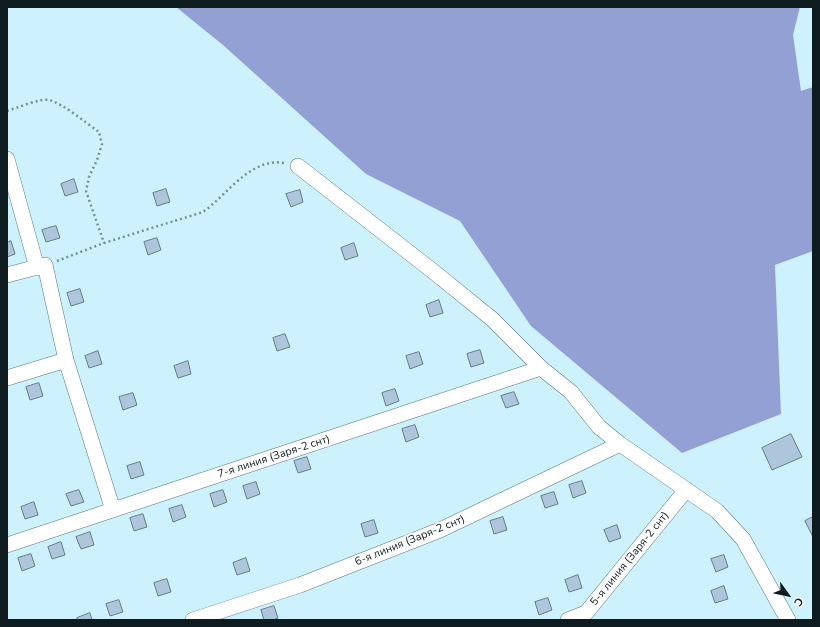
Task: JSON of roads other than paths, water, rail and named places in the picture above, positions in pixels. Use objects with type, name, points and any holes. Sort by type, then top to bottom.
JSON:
[{"type":"street","points":[[7,159],[41,266],[66,360],[112,510]]},
{"type":"street","points":[[298,166],[492,319],[541,368],[571,392],[599,426],[620,444],[716,510],[743,539],[788,620]]},
{"type":"street","points":[[7,275],[41,266]]},
{"type":"street","points":[[7,378],[66,360]]},
{"type":"street","name":"7-я линия (Заря-2 снт)","points":[[7,545],[541,368]]},
{"type":"street","name":"6-я линия (Заря-2 снт)","points":[[193,620],[300,585],[440,530],[620,444]]},
{"type":"street","name":"5-я линия (Заря-2 снт)","points":[[568,620],[586,613],[686,490]]},
{"type":"water","points":[[176,7],[800,7],[793,35],[801,91],[813,87],[813,251],[775,265],[781,414],[682,453],[531,326],[460,221],[366,174],[223,45]]}]
